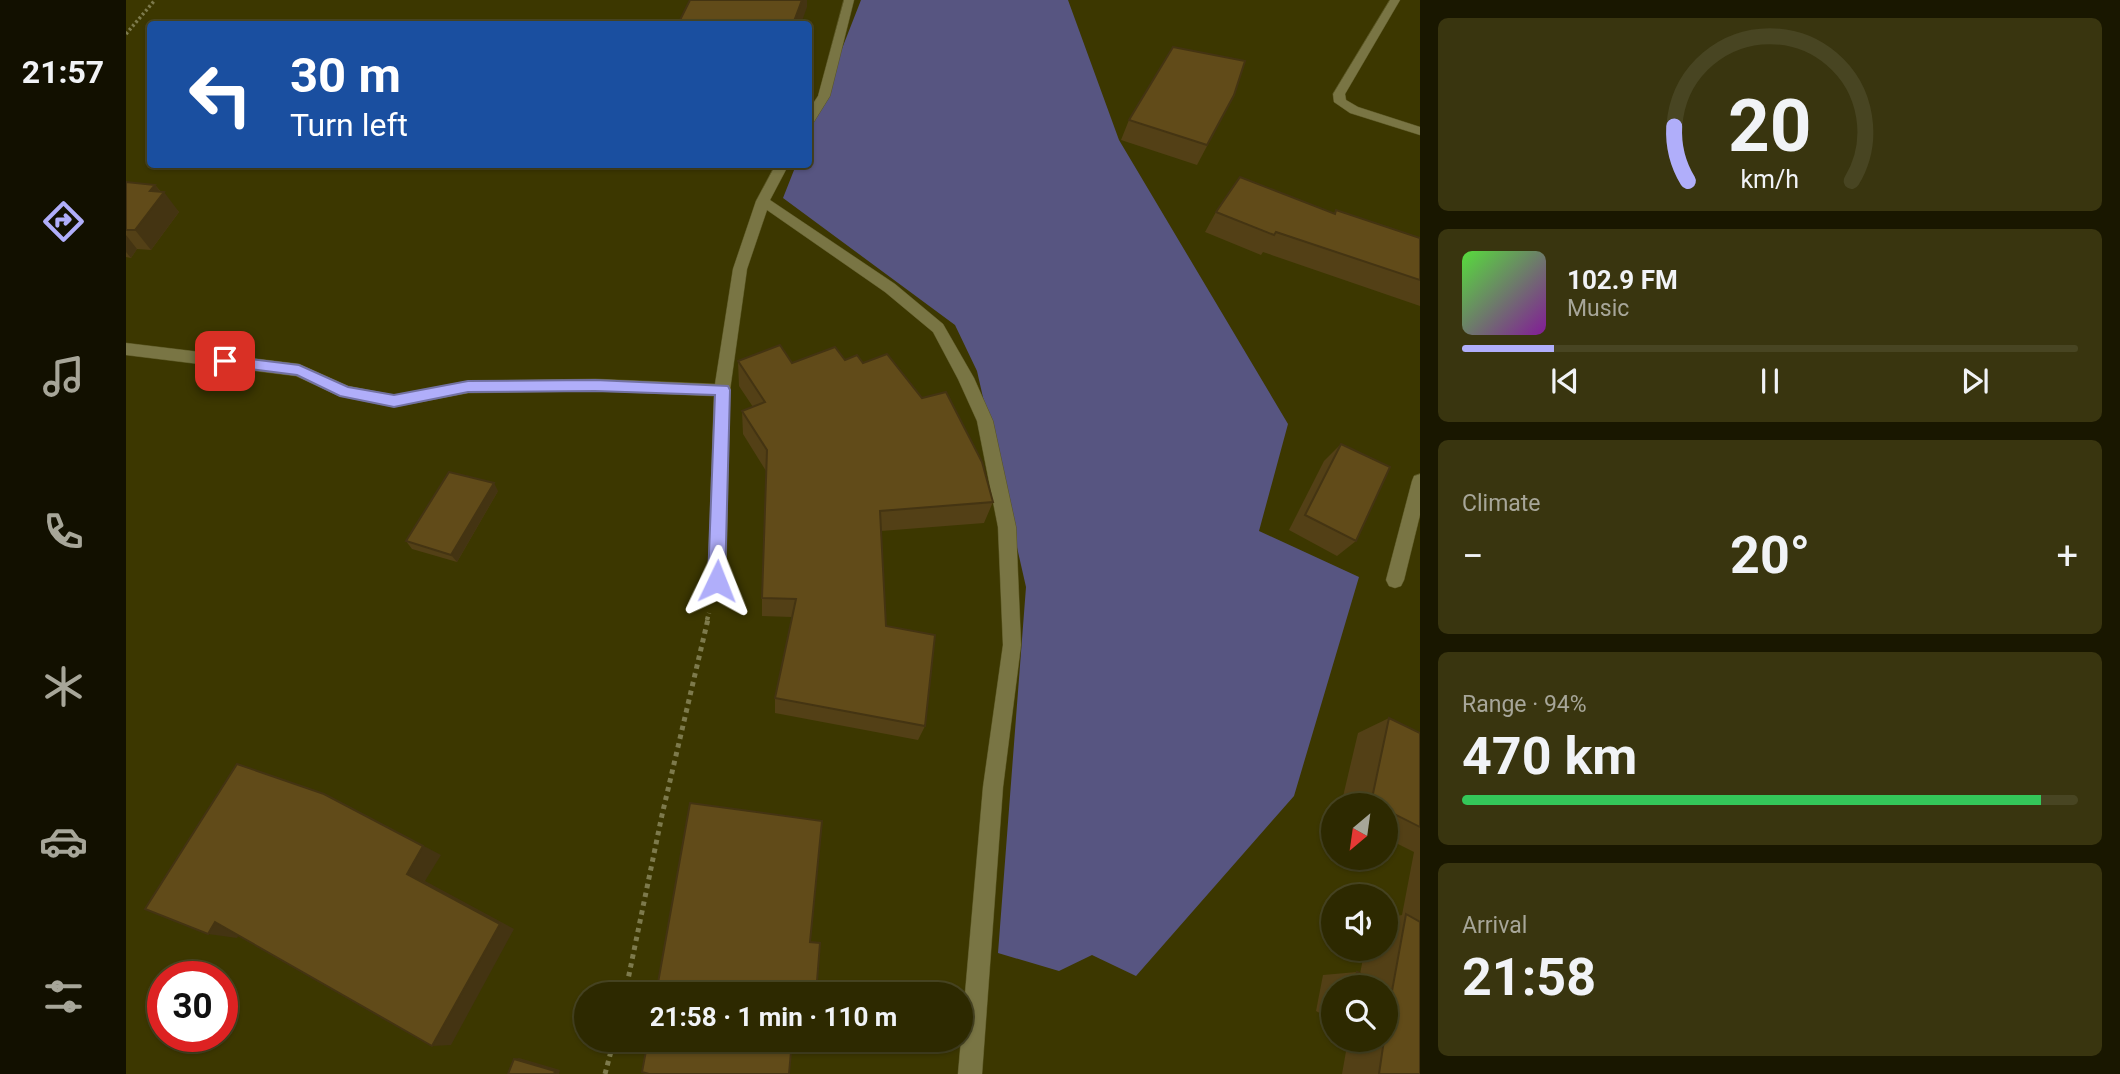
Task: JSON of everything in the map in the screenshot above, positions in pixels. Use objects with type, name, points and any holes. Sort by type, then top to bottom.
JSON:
[{"type":"street","points":[[812,116],[824,96],[849,0]]},
{"type":"street","points":[[1395,0],[1339,94],[1340,102],[1354,110],[1420,131]]},
{"type":"street","points":[[717,581],[723,390],[740,269],[763,201],[781,168]]},
{"type":"street","points":[[763,201],[890,288],[937,328],[966,378],[985,421],[1007,527],[1012,645],[993,787],[970,1074]]},
{"type":"street","points":[[126,349],[299,370],[345,392],[394,401],[468,387],[595,385],[723,390]]},
{"type":"street","points":[[1395,580],[1420,481]]},
{"type":"path","points":[[126,34],[155,0]]},
{"type":"path","points":[[627,982],[662,815],[717,581]]},
{"type":"path","points":[[605,1074],[611,1052]]},
{"type":"shaded area","points":[[861,0],[1068,0],[1119,140],[1288,424],[1259,531],[1359,577],[1294,796],[1136,976],[1092,955],[1059,971],[998,953],[1026,587],[977,371],[955,325],[783,198],[795,168],[812,168],[812,125]]},
{"type":"building","points":[[690,0],[802,0],[794,21],[680,21]]},
{"type":"building","points":[[1173,47],[1245,61],[1234,95],[1207,145],[1129,120]]},
{"type":"building","points":[[1240,177],[1335,214],[1336,210],[1420,238],[1420,280],[1276,232],[1274,235],[1216,212]]},
{"type":"building","points":[[126,182],[155,185],[150,191],[164,192],[135,230],[126,230]]},
{"type":"building","points":[[780,345],[792,363],[835,347],[845,360],[857,355],[863,363],[887,354],[922,398],[946,392],[982,462],[993,502],[880,511],[886,626],[935,635],[925,726],[775,698],[796,599],[762,598],[767,450],[742,411],[765,402],[738,361]]},
{"type":"building","points":[[1341,444],[1390,467],[1356,541],[1305,515]]},
{"type":"building","points":[[449,472],[494,483],[451,555],[406,541]]},
{"type":"building","points":[[1389,718],[1420,733],[1420,827],[1398,816],[1398,793],[1373,793]]},
{"type":"building","points":[[237,764],[324,794],[423,846],[407,874],[500,924],[432,1046],[215,922],[208,934],[145,909]]},
{"type":"building","points":[[690,803],[822,821],[810,942],[820,943],[817,982],[658,982]]},
{"type":"building","points":[[1406,914],[1420,922],[1420,1074],[1379,1074],[1382,1052],[1398,1052],[1398,975],[1395,975]]},
{"type":"building","points":[[646,1052],[791,1052],[789,1074],[642,1072]]},
{"type":"building","points":[[514,1059],[555,1071],[554,1074],[508,1074]]},
{"type":"route","points":[[225,361],[299,370],[345,392],[394,401],[468,387],[595,385],[723,390],[717,581]]}]
